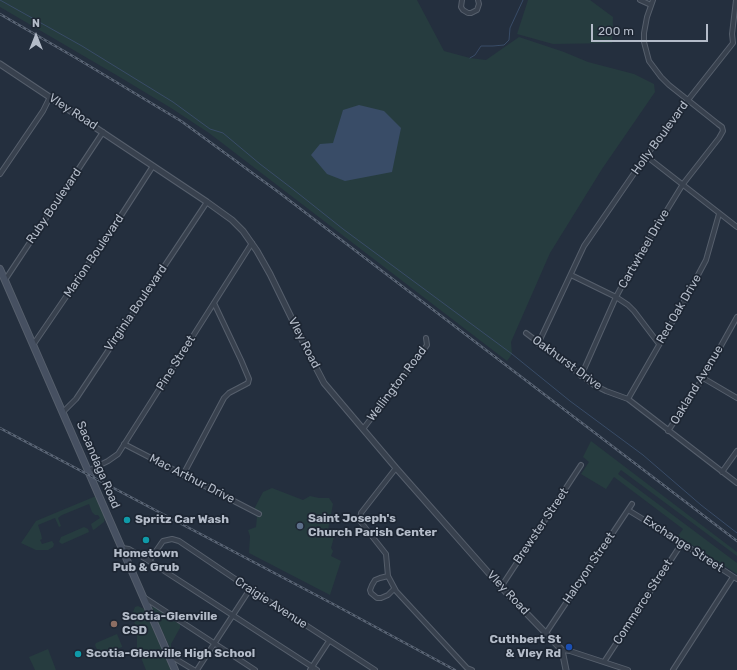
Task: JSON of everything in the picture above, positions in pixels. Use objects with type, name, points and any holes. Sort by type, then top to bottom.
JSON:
[{"type":"main road","name":"Sacandaga Road","points":[[0,269],[175,670]]},
{"type":"street","points":[[462,0],[461,7],[468,13],[472,13],[477,10],[479,4],[478,0]]},
{"type":"street","points":[[640,0],[651,5]]},
{"type":"street","points":[[653,0],[644,33],[644,42],[649,61],[660,77],[688,100]]},
{"type":"street","name":"Holly Boulevard","points":[[538,344],[584,246],[646,156],[688,100],[735,43],[732,34],[736,0]]},
{"type":"street","name":"Vley Road","points":[[0,65],[104,132],[207,202],[232,220],[243,231],[252,242],[270,274],[324,383],[500,587],[562,650]]},
{"type":"street","points":[[0,174],[43,111],[50,97]]},
{"type":"street","name":"Cartwheel Drive","points":[[581,376],[616,297],[632,266],[683,184],[723,131],[722,127],[688,100]]},
{"type":"street","name":"Ruby Boulevard","points":[[5,280],[104,132]]},
{"type":"street","points":[[646,156],[737,227]]},
{"type":"street","name":"Marion Boulevard","points":[[33,345],[113,228],[153,166]]},
{"type":"street","name":"Virginia Boulevard","points":[[63,412],[76,399],[207,202]]},
{"type":"street","name":"Red Oak Drive","points":[[628,399],[706,260],[719,214]]},
{"type":"street","name":"Pine Street","points":[[88,470],[108,461],[118,454],[252,242]]},
{"type":"street","points":[[571,275],[616,297],[634,311],[659,344]]},
{"type":"street","points":[[183,475],[224,398],[229,393],[248,383],[249,380],[214,303]]},
{"type":"street","name":"Oakland Avenue","points":[[668,431],[703,378],[737,317]]},
{"type":"street","name":"Oakhurst Drive","points":[[526,333],[538,344],[581,376],[606,391],[628,399],[737,483]]},
{"type":"street","name":"Wellington Road","points":[[363,429],[425,348],[427,345],[426,338]]},
{"type":"street","points":[[703,378],[737,398]]},
{"type":"street","name":"Mac Arthur Drive","points":[[124,444],[259,514]]},
{"type":"street","points":[[722,472],[737,451]]},
{"type":"street","name":"Brewster Street","points":[[500,587],[581,465]]},
{"type":"street","points":[[396,468],[362,513],[360,521],[386,554],[388,576],[394,588],[467,668],[472,670]]},
{"type":"street","name":"Halcyon Street","points":[[546,633],[632,504]]},
{"type":"street","name":"Exchange Street","points":[[628,510],[682,542],[735,578]]},
{"type":"street","name":"Craigie Avenue","points":[[149,560],[160,544],[168,539],[179,541],[375,670]]},
{"type":"street","name":"Commerce Street","points":[[604,662],[682,542]]},
{"type":"street","points":[[122,548],[128,549],[149,560],[311,668],[317,670]]},
{"type":"street","points":[[388,576],[375,580],[370,590],[371,593],[377,598],[382,598],[388,595],[394,588]]},
{"type":"street","points":[[673,670],[735,578]]},
{"type":"street","points":[[169,655],[195,670],[215,644],[250,589]]},
{"type":"street","points":[[143,597],[255,670]]},
{"type":"street","points":[[311,668],[329,641]]},
{"type":"street","points":[[566,670],[562,650],[570,651],[628,670]]},
{"type":"green space","points":[[0,0],[417,0],[444,51],[470,58],[486,60],[519,37],[564,52],[588,62],[634,74],[654,84],[655,92],[602,169],[550,253],[511,342],[512,354],[507,361],[209,133],[118,76],[0,7]]},
{"type":"green space","points":[[528,0],[590,0],[613,17],[612,43],[553,44],[517,34]]},
{"type":"green space","points":[[591,441],[737,552],[737,556],[621,470],[618,474],[737,563],[737,574],[678,536],[683,529],[614,477],[606,489],[581,474],[589,462],[583,457]]},
{"type":"green space","points":[[272,488],[303,500],[310,496],[329,498],[333,504],[328,530],[334,537],[331,548],[333,551],[331,556],[341,561],[330,595],[249,553],[250,536],[248,530],[256,527],[257,517],[252,513],[263,492]]},
{"type":"green space","points":[[96,496],[105,517],[104,522],[95,529],[93,530],[91,524],[100,518],[92,512],[89,504],[58,518],[61,526],[59,527],[55,518],[38,525],[42,544],[52,541],[54,544],[53,547],[48,550],[36,550],[21,543],[36,521]]},
{"type":"green space","points":[[84,527],[88,529],[89,532],[62,544],[59,542],[61,537]]},
{"type":"green space","points":[[138,606],[144,609],[171,670],[146,670],[137,648],[137,634],[134,633],[135,626],[133,612],[135,607]]},
{"type":"green space","points":[[154,606],[180,623],[180,628],[171,644],[171,648],[152,608]]},
{"type":"green space","points":[[117,634],[122,647],[100,656],[95,645],[96,643]]},
{"type":"green space","points":[[48,649],[56,670],[35,670],[29,657]]},
{"type":"water","points":[[359,105],[384,111],[401,128],[392,172],[345,181],[327,174],[311,155],[320,144],[333,143],[343,110]]},
{"type":"waterway","points":[[0,0],[82,46],[173,102],[210,129],[223,133],[343,229],[512,354],[570,401],[643,455],[701,505],[737,533]]},
{"type":"waterway","points":[[470,58],[475,55],[481,46],[504,45],[509,40],[510,28],[523,0]]},
{"type":"railway","points":[[0,14],[181,121],[277,191],[737,541]]},
{"type":"railway","points":[[0,428],[455,670]]},
{"type":"place","name":"Spritz Car Wash","points":[[127,520]]},
{"type":"place","name":"Saint Joseph's Church Parish Center","points":[[300,526]]},
{"type":"place","name":"Hometown Pub & Grub","points":[[146,540]]},
{"type":"place","name":"Scotia-Glenville CSD","points":[[114,624]]},
{"type":"place","name":"Cuthbert St & Vley Rd","points":[[569,647]]},
{"type":"place","name":"Scotia-Glenville High School","points":[[78,654]]}]
